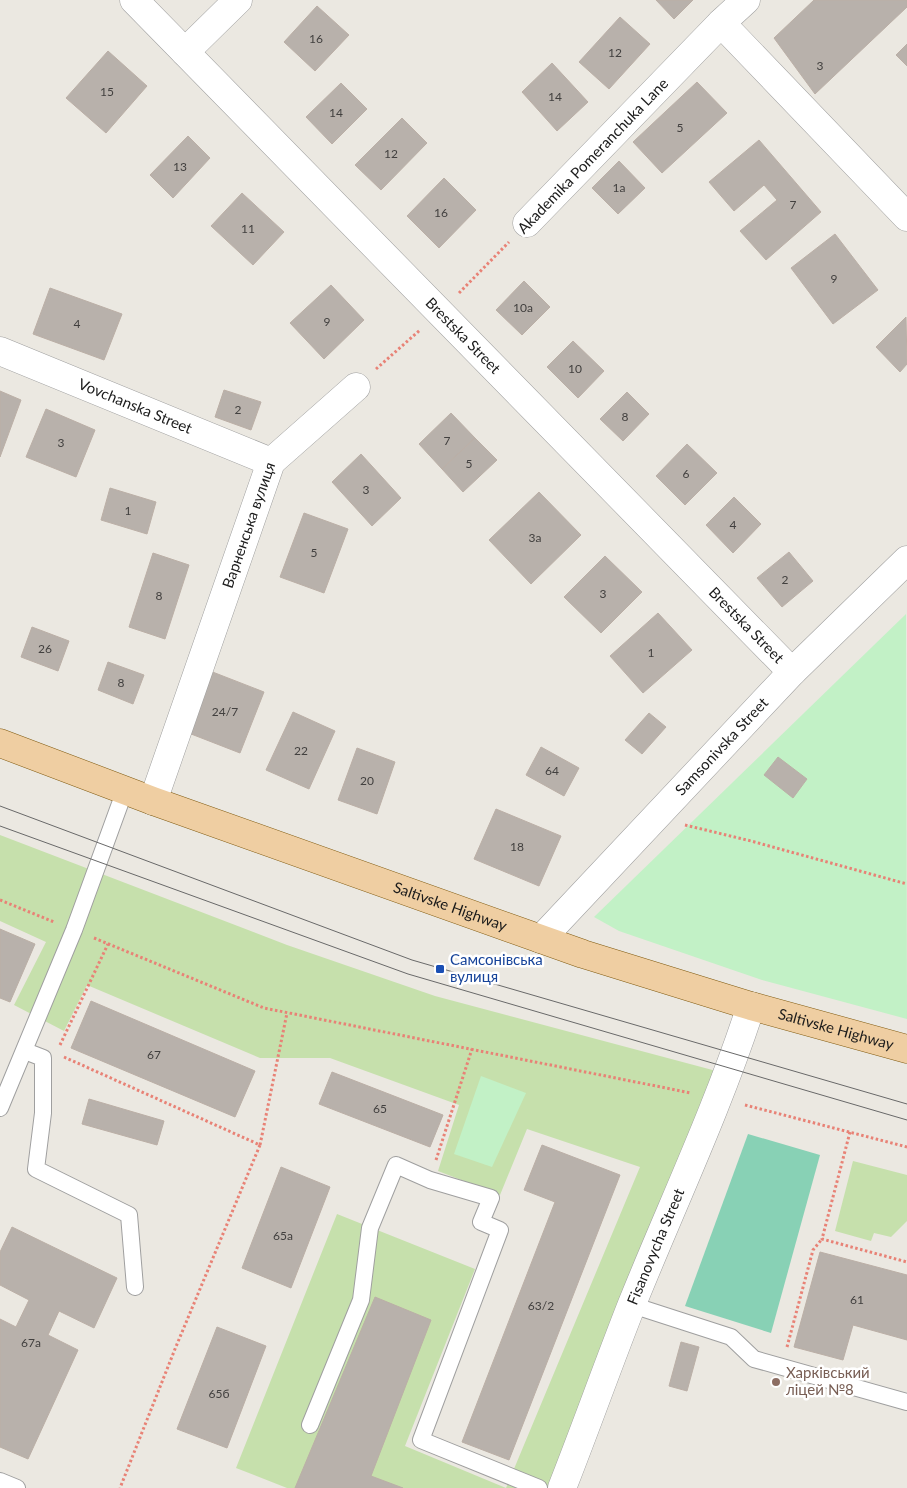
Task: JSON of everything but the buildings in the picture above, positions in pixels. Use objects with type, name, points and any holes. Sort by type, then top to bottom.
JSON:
[{"type":"main road","name":"Saltivske Highway","points":[[0,743],[152,801],[541,940],[751,1006],[907,1049]]},
{"type":"street","name":"Brestska Street","points":[[134,0],[792,672]]},
{"type":"street","points":[[185,52],[238,0]]},
{"type":"street","name":"Akademika Pomeranchuka Lane","points":[[527,223],[746,0]]},
{"type":"street","points":[[721,24],[907,217]]},
{"type":"street","name":"Vovchanska Street","points":[[0,351],[271,462]]},
{"type":"street","name":"Варненська вулиця","points":[[152,801],[271,462],[356,387]]},
{"type":"street","name":"Samsonivska Street","points":[[541,940],[792,672],[905,567]]},
{"type":"street","name":"Fisanovycha Street","points":[[562,1488],[632,1304],[718,1099],[751,1006]]},
{"type":"lane","points":[[0,1108],[74,930],[125,790]]},
{"type":"lane","points":[[25,1051],[43,1058],[43,1113],[36,1170],[129,1215],[135,1287]]},
{"type":"lane","points":[[310,1425],[361,1300],[370,1228],[396,1165],[430,1180],[491,1198],[481,1222],[500,1230],[421,1440],[539,1488]]},
{"type":"lane","points":[[632,1304],[731,1337],[754,1359],[907,1402]]},
{"type":"lane","points":[[0,1481],[17,1488]]},
{"type":"path","name":"Akademika Pomeranchuka Lane","points":[[440,312],[527,223]]},
{"type":"path","points":[[356,387],[440,312]]},
{"type":"path","points":[[655,818],[751,841],[907,884]]},
{"type":"path","points":[[0,900],[264,1008],[718,1099],[907,1147]]},
{"type":"path","points":[[108,944],[56,1054],[260,1145]]},
{"type":"path","points":[[120,1488],[175,1349],[260,1145],[287,1013]]},
{"type":"path","points":[[430,1180],[472,1050]]},
{"type":"path","points":[[781,1366],[813,1250],[822,1239],[850,1132]]},
{"type":"path","points":[[822,1239],[907,1262]]},
{"type":"green space","points":[[906,614],[907,1019],[762,980],[619,931],[594,917]]},
{"type":"green space","points":[[0,835],[287,945],[435,996],[720,1072],[555,1488],[506,1488],[640,1167],[527,1129],[500,1195],[438,1171],[459,1105],[330,1058],[260,1058],[87,985],[64,1031],[14,1005],[46,942],[0,921]]},
{"type":"green space","points":[[481,1076],[526,1093],[492,1167],[454,1154]]},
{"type":"green space","points":[[748,1134],[820,1155],[771,1333],[685,1306]]},
{"type":"green space","points":[[853,1161],[907,1175],[907,1221],[891,1237],[874,1233],[871,1241],[835,1231]]},
{"type":"green space","points":[[337,1214],[475,1269],[405,1446],[506,1488],[287,1488],[236,1468]]},
{"type":"tram line","points":[[0,806],[412,960],[907,1104]]},
{"type":"tram line","points":[[0,826],[408,974],[907,1120]]},
{"type":"place","name":"Самсонівська вулиця","points":[[440,969]]},
{"type":"place","name":"Харківський ліцей №8","points":[[776,1382]]}]
